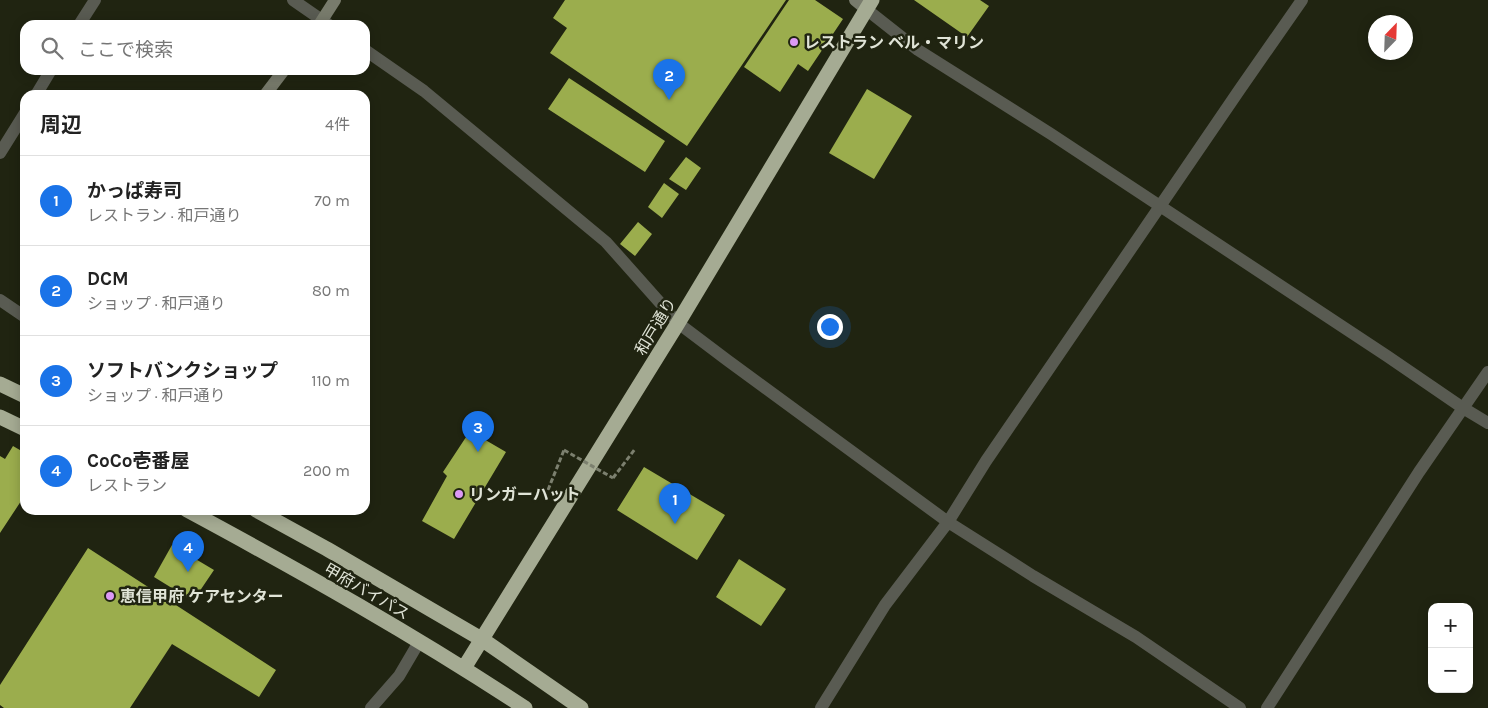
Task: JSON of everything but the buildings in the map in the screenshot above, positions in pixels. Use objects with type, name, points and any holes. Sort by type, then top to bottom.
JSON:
[{"type":"highway","name":"和戸通り","points":[[464,668],[678,323],[864,3]]},
{"type":"highway","points":[[0,384],[20,394]]},
{"type":"highway","points":[[0,417],[20,427]]},
{"type":"highway","name":"甲府バイパス","points":[[196,515],[275,557],[464,668],[524,708]]},
{"type":"highway","name":"甲府バイパス","points":[[265,515],[483,640],[581,708]]},
{"type":"street","points":[[82,20],[95,0]]},
{"type":"street","points":[[293,0],[319,20]]},
{"type":"street","points":[[325,20],[335,0]]},
{"type":"street","points":[[821,708],[885,605],[948,522],[986,461],[1302,0]]},
{"type":"street","points":[[864,3],[918,50],[1051,134],[1488,423]]},
{"type":"street","points":[[370,53],[424,91],[606,242],[678,323],[948,522],[1033,576],[1136,637],[1240,708]]},
{"type":"street","points":[[39,90],[49,75]]},
{"type":"street","points":[[268,90],[280,75]]},
{"type":"street","points":[[0,153],[20,120]]},
{"type":"street","points":[[0,300],[20,314]]},
{"type":"street","points":[[1267,708],[1419,472],[1488,372]]},
{"type":"street","points":[[371,708],[399,676],[419,642]]},
{"type":"path","points":[[548,490],[564,450],[613,478],[635,449]]},
{"type":"place","name":"レストラン ベル・マリン","points":[[794,42]]},
{"type":"place","name":"DCM","points":[[669,100]]},
{"type":"place","name":"ソフトバンクショップ","points":[[478,452]]},
{"type":"place","name":"リンガーハット","points":[[459,494]]},
{"type":"place","name":"かっぱ寿司","points":[[675,524]]},
{"type":"place","name":"CoCo壱番屋","points":[[188,572]]},
{"type":"place","name":"恵信甲府 ケアセンター","points":[[110,596]]}]
